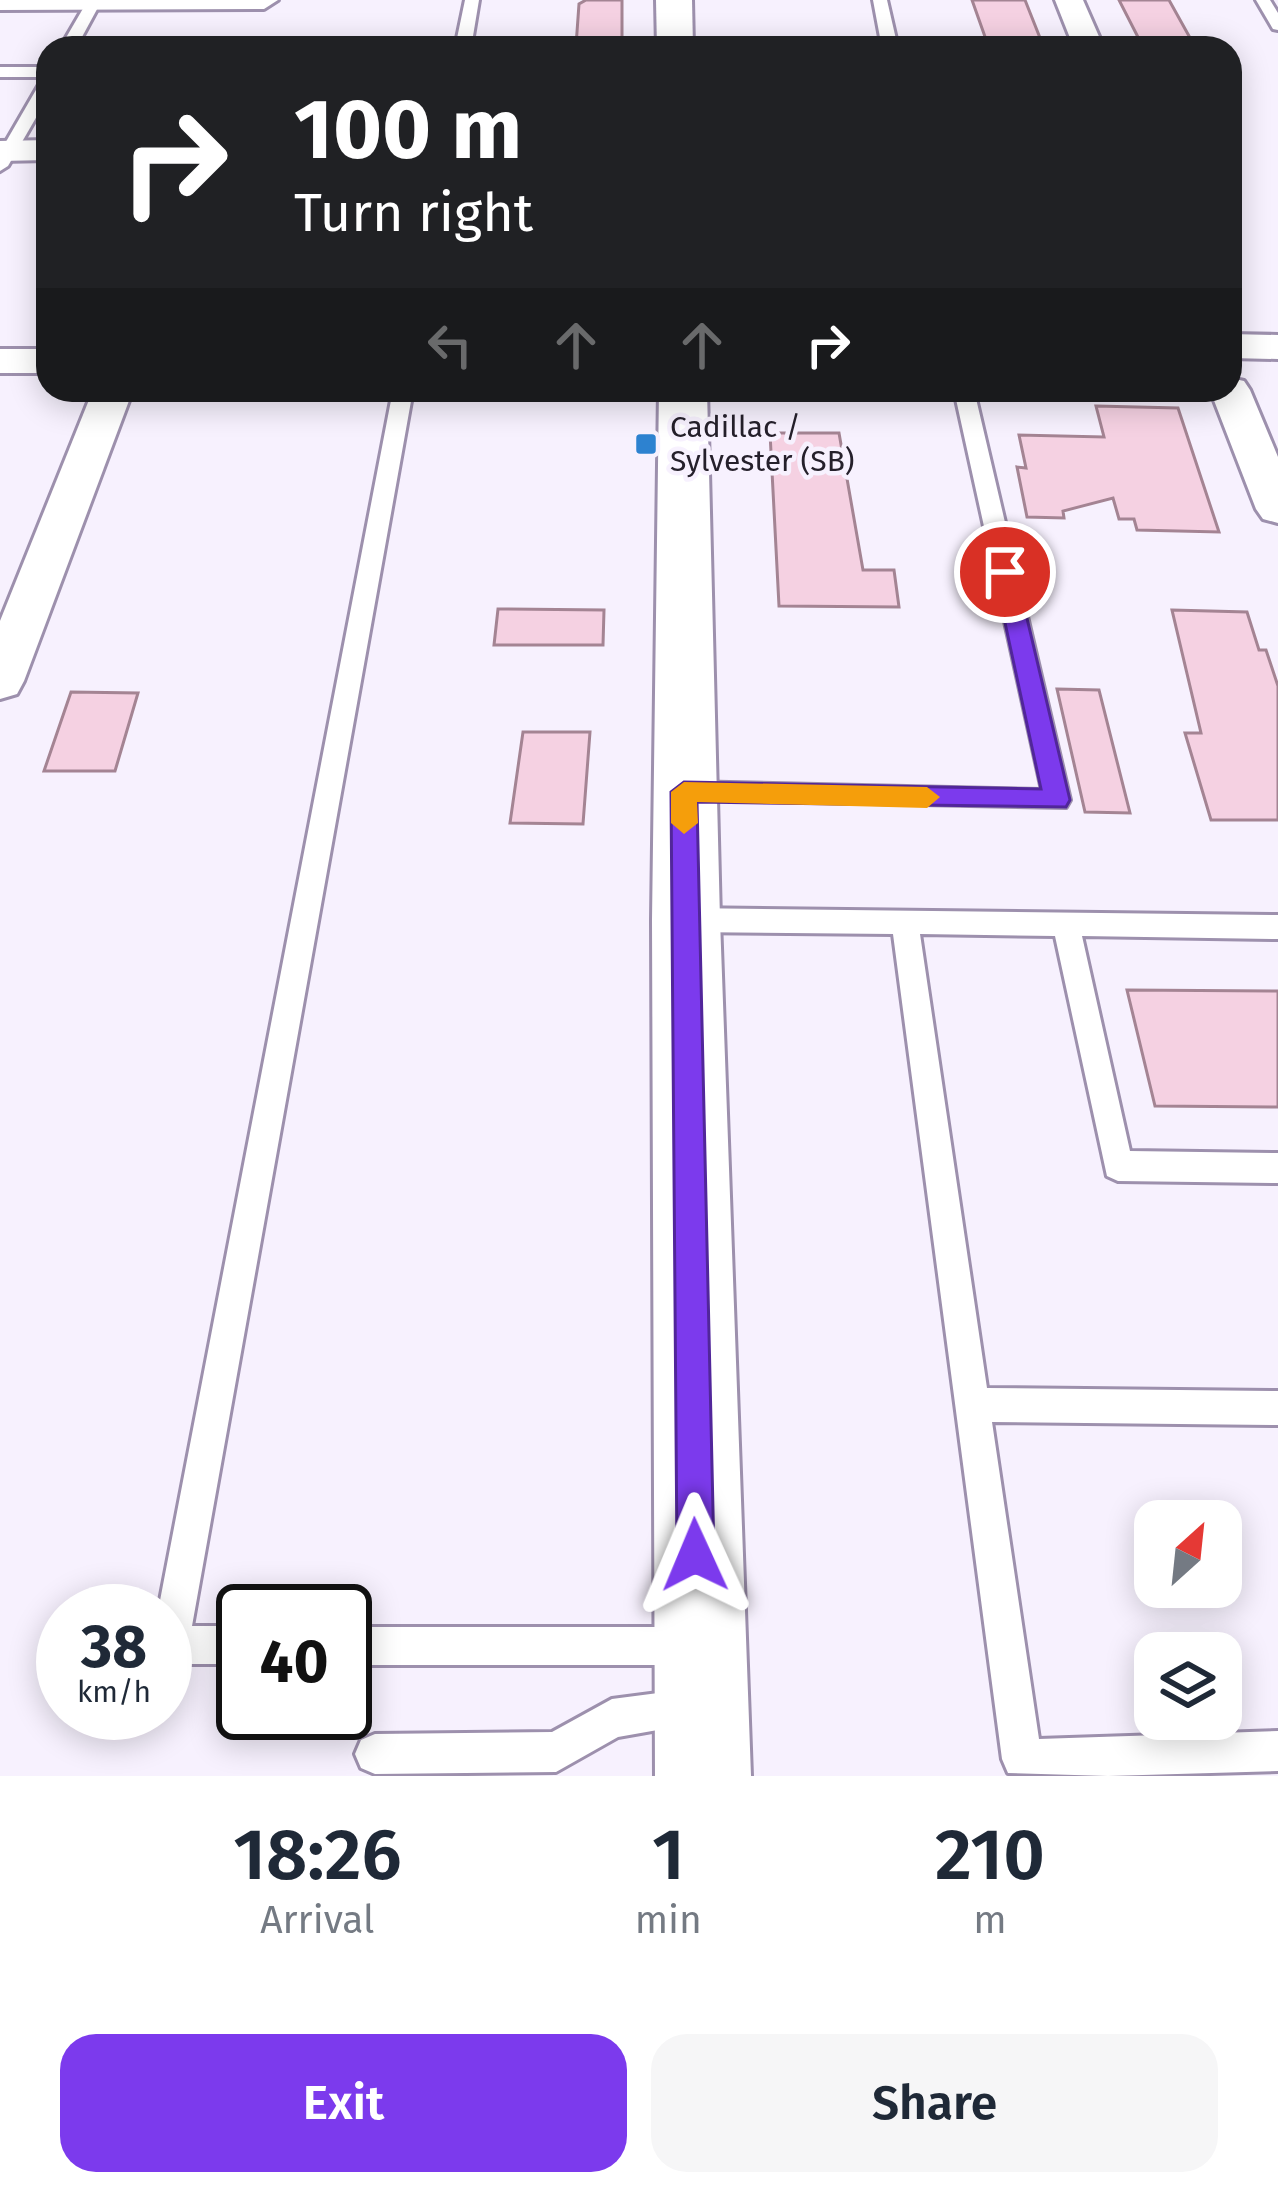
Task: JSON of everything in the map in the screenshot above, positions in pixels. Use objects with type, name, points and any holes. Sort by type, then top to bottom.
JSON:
[{"type":"street","points":[[0,1],[264,0],[252,32]]},
{"type":"street","points":[[674,0],[675,36]]},
{"type":"street","points":[[1069,0],[1084,36]]},
{"type":"street","points":[[3,156],[36,152]]},
{"type":"street","points":[[1242,346],[1278,347]]},
{"type":"street","points":[[0,361],[36,361]]},
{"type":"street","points":[[2,670],[107,402]]},
{"type":"street","points":[[683,402],[684,792],[700,1709]]},
{"type":"street","points":[[1235,402],[1278,509]]},
{"type":"lane","points":[[75,36],[95,0]]},
{"type":"lane","points":[[466,36],[472,0]]},
{"type":"lane","points":[[880,0],[888,36]]},
{"type":"lane","points":[[1263,0],[1278,26]]},
{"type":"lane","points":[[0,72],[36,72]]},
{"type":"lane","points":[[3,156],[36,102]]},
{"type":"lane","points":[[216,1646],[170,1646],[401,402]]},
{"type":"lane","points":[[684,792],[1057,800],[967,402]]},
{"type":"lane","points":[[686,920],[1278,927]]},
{"type":"lane","points":[[905,923],[1022,1759],[1278,1751]]},
{"type":"lane","points":[[1066,925],[1118,1166],[1278,1168]]},
{"type":"lane","points":[[974,1406],[1278,1408]]},
{"type":"lane","points":[[372,1651],[700,1709]]},
{"type":"lane","points":[[375,1754],[556,1752],[612,1718],[700,1709]]},
{"type":"building","points":[[622,0],[622,36],[577,36],[579,4]]},
{"type":"building","points":[[972,0],[1025,0],[1039,36],[985,36]]},
{"type":"building","points":[[1119,0],[1169,0],[1189,36],[1137,36]]},
{"type":"building","points":[[1096,406],[1178,408],[1219,532],[1137,530],[1134,519],[1119,519],[1113,498],[1063,511],[1064,518],[1027,517],[1017,467],[1026,468],[1019,435],[1104,437]]},
{"type":"building","points":[[770,433],[839,433],[863,570],[894,570],[899,607],[779,606]]},
{"type":"building","points":[[498,609],[604,610],[603,645],[494,645]]},
{"type":"building","points":[[1172,610],[1247,612],[1259,650],[1266,650],[1278,686],[1278,820],[1211,820],[1185,733],[1201,733]]},
{"type":"building","points":[[1057,689],[1099,690],[1130,813],[1085,812]]},
{"type":"building","points":[[71,692],[138,693],[115,771],[44,771]]},
{"type":"building","points":[[523,732],[590,732],[583,824],[510,823]]},
{"type":"building","points":[[1127,990],[1278,991],[1278,1107],[1155,1106]]},
{"type":"slow traffic","points":[[684,823],[684,792],[927,797]]},
{"type":"place","name":"Cadillac / Sylvester (SB)","points":[[646,444]]},
{"type":"route","points":[[695,1555],[684,792],[1057,800],[1005,572]]}]
